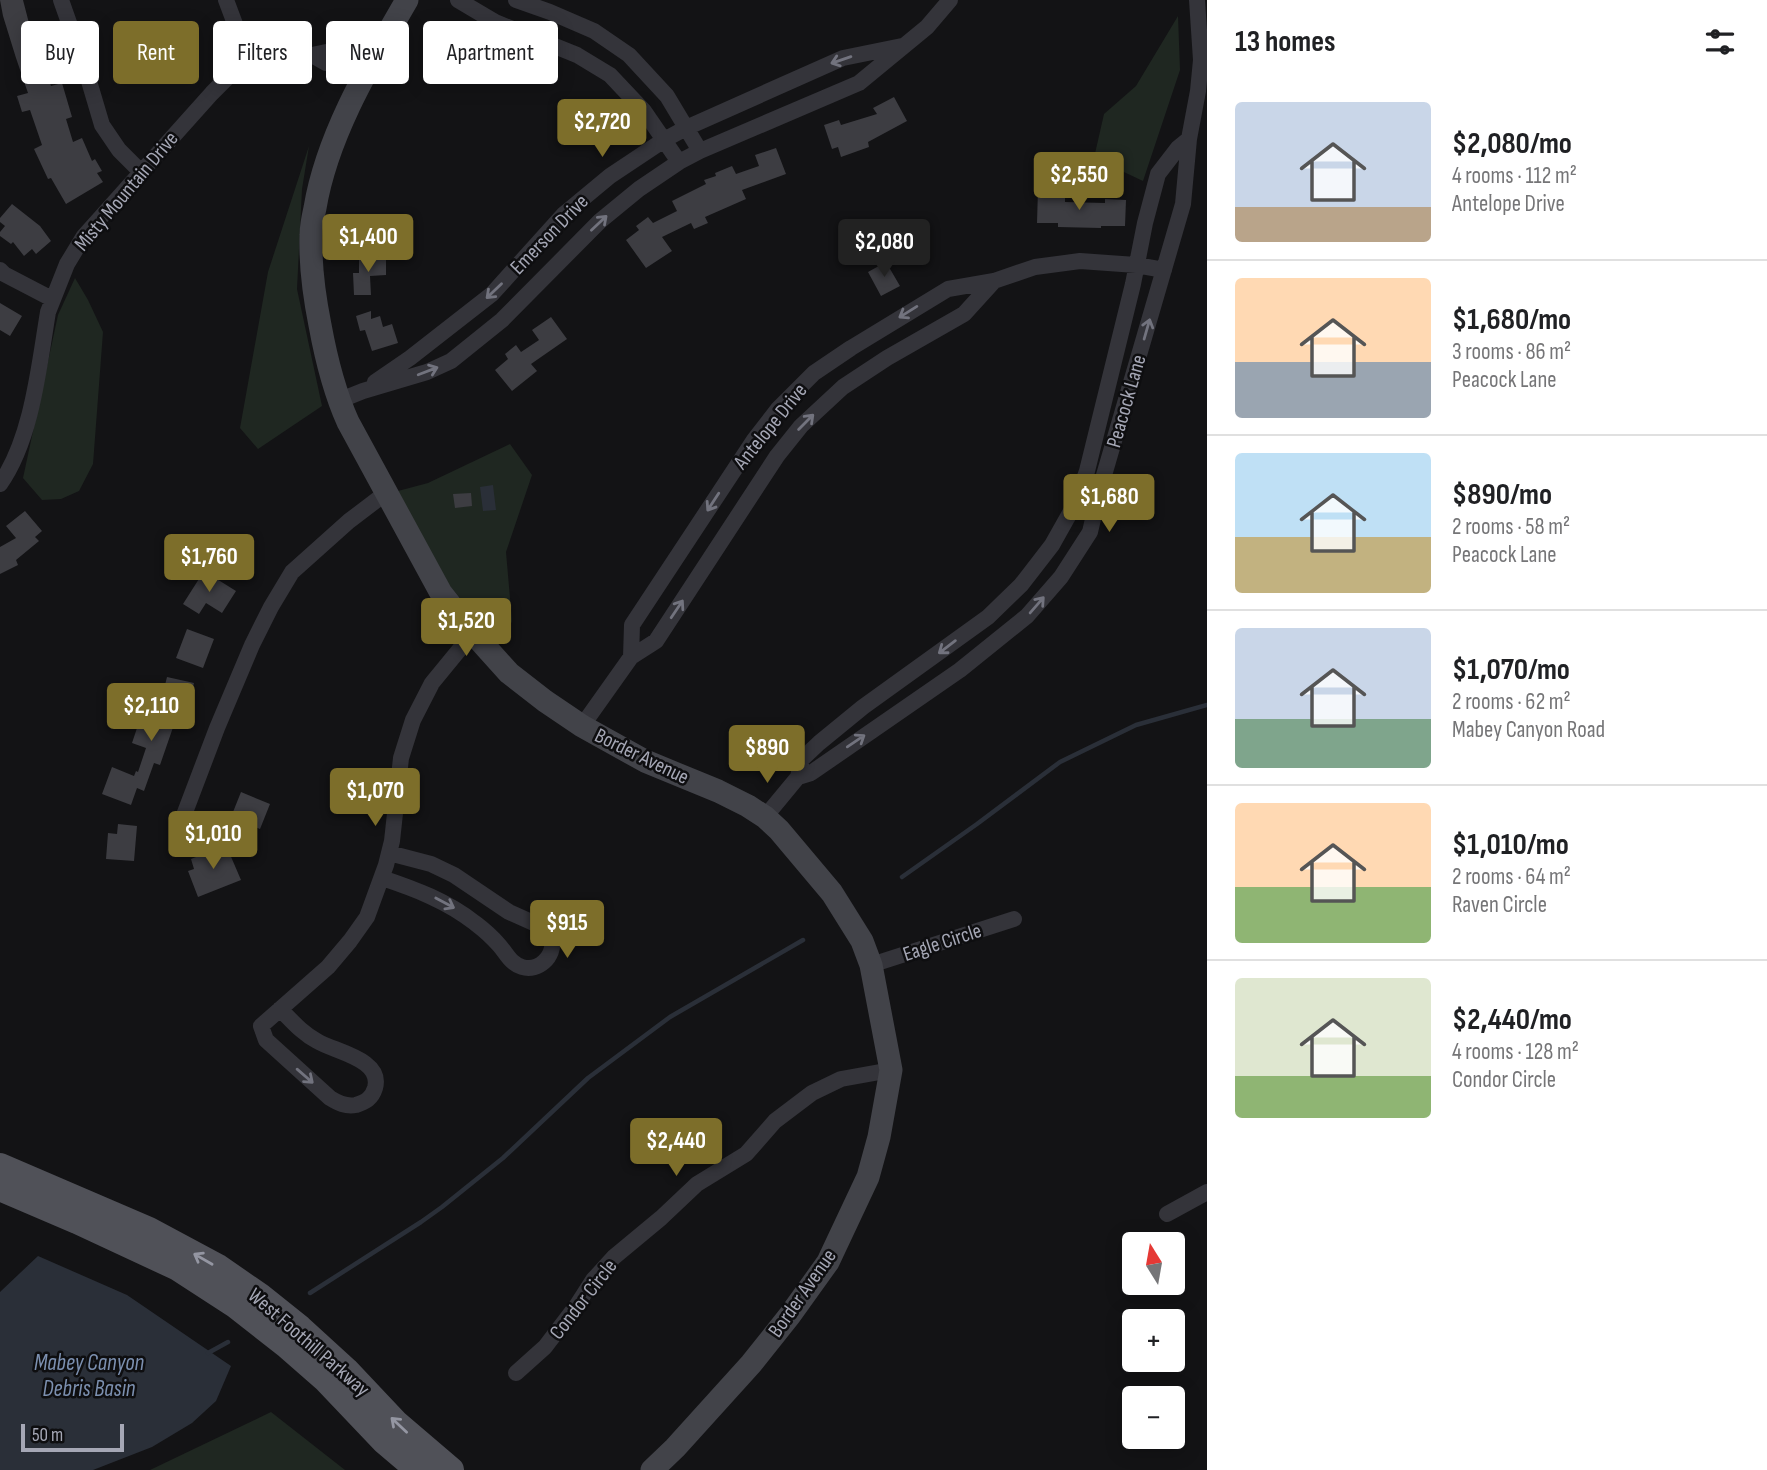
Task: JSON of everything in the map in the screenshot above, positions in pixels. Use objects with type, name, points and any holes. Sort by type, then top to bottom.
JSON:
[{"type":"main road","name":"West Foothill Parkway","points":[[0,1166],[149,1230],[218,1267],[300,1328],[346,1370],[396,1423],[451,1470]]},
{"type":"main road","points":[[0,1180],[9,1180],[118,1226],[149,1230]]},
{"type":"main road","name":"West Foothill Parkway","points":[[0,1188],[178,1268],[235,1305],[326,1380],[384,1441],[418,1470]]},
{"type":"street","points":[[61,0],[102,125],[119,150],[141,172]]},
{"type":"street","points":[[226,0],[234,21]]},
{"type":"street","name":"Border Avenue","points":[[395,21],[407,0]]},
{"type":"street","points":[[458,0],[495,22],[577,55],[610,75],[644,111],[679,162]]},
{"type":"street","points":[[516,0],[594,32],[629,55],[667,96],[700,151]]},
{"type":"street","name":"Emerson Drive","points":[[338,401],[427,372],[451,361],[502,320],[600,221],[639,189],[700,151],[859,83],[927,27],[950,0]]},
{"type":"street","name":"Peacock Lane","points":[[798,777],[811,773],[960,670],[1027,616],[1061,577],[1090,533],[1100,489],[1184,204],[1189,139],[1201,60],[1201,5]]},
{"type":"street","name":"Emerson Drive","points":[[363,391],[492,294],[563,215],[610,176],[664,140],[843,58],[908,44]]},
{"type":"street","name":"Misty Mountain Drive","points":[[0,484],[7,456],[28,418],[48,312],[67,264],[83,236],[221,84]]},
{"type":"street","name":"Border Avenue","points":[[362,84],[318,186],[311,233],[313,288],[338,401],[441,593],[509,673],[545,701],[582,726],[645,761],[718,791],[765,817],[832,893],[862,941],[871,965],[891,1070],[879,1137],[868,1177],[828,1262],[790,1315],[751,1364],[652,1470]]},
{"type":"street","name":"Peacock Lane","points":[[765,817],[798,777],[802,759],[863,707],[986,618],[1021,585],[1052,545],[1074,504],[1087,471],[1158,174],[1178,148],[1189,139]]},
{"type":"street","name":"Antelope Drive","points":[[631,657],[632,625],[754,440],[778,409],[814,373],[948,289],[994,281],[1035,267],[1080,261],[1164,270]]},
{"type":"street","points":[[0,270],[52,299]]},
{"type":"street","name":"Antelope Drive","points":[[582,726],[631,657],[656,641],[777,456],[801,426],[843,387],[887,358],[964,314],[994,281]]},
{"type":"street","points":[[754,440],[777,456]]},
{"type":"street","points":[[184,815],[252,645],[292,572],[386,493]]},
{"type":"street","points":[[986,618],[1000,638]]},
{"type":"street","points":[[280,1009],[301,1031],[317,1042],[368,1063],[376,1080],[369,1100],[351,1106],[330,1098],[266,1040],[261,1026],[280,1009],[328,967],[367,917],[392,841],[401,758],[413,720],[432,682],[473,633]]},
{"type":"street","points":[[382,878],[458,910],[498,944],[511,962],[525,968],[536,968],[546,961],[552,950],[552,939],[547,929],[509,912],[454,875],[431,864],[389,853]]},
{"type":"street","name":"Eagle Circle","points":[[871,965],[1014,919]]},
{"type":"street","name":"Condor Circle","points":[[516,1373],[545,1347],[593,1280],[614,1257],[697,1184],[746,1154],[775,1121],[812,1093],[841,1079],[891,1070]]},
{"type":"street","points":[[1167,1214],[1207,1192]]},
{"type":"shaded area","points":[[1178,16],[1180,70],[1143,181],[1094,158],[1104,114],[1136,86]]},
{"type":"shaded area","points":[[309,146],[302,189],[297,289],[322,406],[258,449],[240,428],[268,272]]},
{"type":"shaded area","points":[[75,278],[103,332],[93,464],[79,491],[61,499],[42,500],[23,478],[58,315]]},
{"type":"shaded area","points":[[510,444],[532,475],[506,552],[512,621],[503,644],[489,632],[443,578],[398,491],[428,483]]},
{"type":"shaded area","points":[[271,1412],[345,1470],[150,1470]]},
{"type":"water","points":[[493,485],[496,510],[483,511],[480,487]]},
{"type":"water","name":"Mabey Canyon Debris Basin","points":[[38,1256],[127,1295],[231,1366],[216,1401],[192,1423],[152,1447],[93,1470],[0,1470],[0,1292]]},
{"type":"building","points":[[0,0],[23,0],[28,21],[21,21],[21,73],[16,58]]},
{"type":"building","points":[[25,84],[62,84],[72,117],[66,119],[73,142],[82,138],[92,161],[95,159],[102,171],[97,173],[103,182],[66,204],[51,178],[48,179],[34,149],[42,145],[30,110],[22,112],[17,96],[28,93]]},
{"type":"building","points":[[894,97],[907,121],[868,142],[869,147],[841,157],[838,147],[832,149],[824,125],[839,120],[841,125],[877,114],[873,108]]},
{"type":"building","points":[[776,148],[786,174],[742,190],[746,199],[705,217],[708,223],[694,229],[691,223],[662,237],[672,251],[646,268],[626,240],[639,230],[636,226],[648,217],[653,223],[677,211],[672,201],[706,184],[704,180],[716,176],[715,173],[732,166],[736,174],[759,166],[755,155]]},
{"type":"building","points":[[1038,189],[1058,190],[1058,196],[1065,196],[1065,202],[1105,203],[1105,199],[1126,200],[1125,226],[1058,227],[1058,223],[1037,223]]},
{"type":"building","points":[[12,204],[40,226],[51,241],[36,254],[32,249],[24,256],[13,242],[11,244],[0,236],[5,226],[0,222],[0,218]]},
{"type":"building","points":[[386,256],[386,275],[370,276],[371,295],[354,295],[353,273],[359,273],[359,257]]},
{"type":"building","points":[[886,262],[900,286],[881,296],[868,272]]},
{"type":"building","points":[[0,303],[22,316],[10,336],[0,330]]},
{"type":"building","points":[[371,311],[371,319],[380,316],[383,327],[392,324],[398,343],[372,351],[365,330],[360,331],[356,316]]},
{"type":"building","points":[[551,317],[567,339],[531,364],[537,371],[512,391],[495,370],[508,359],[505,354],[516,345],[521,352],[539,340],[532,330]]},
{"type":"building","points":[[471,493],[472,506],[455,508],[453,494]]},
{"type":"building","points":[[25,511],[42,531],[35,537],[39,541],[16,560],[18,565],[0,574],[0,547],[16,538],[6,526]]},
{"type":"building","points":[[204,571],[236,591],[222,613],[206,603],[199,614],[183,604]]},
{"type":"building","points":[[187,629],[214,639],[203,668],[176,658]]},
{"type":"building","points":[[167,677],[194,683],[186,715],[178,713],[160,765],[154,763],[144,791],[137,788],[131,805],[102,794],[112,767],[134,776],[136,771],[138,772],[146,748],[132,743],[140,719],[161,727],[167,702],[161,701]]},
{"type":"building","points":[[241,792],[270,804],[260,829],[248,824],[244,833],[227,827]]},
{"type":"building","points":[[118,824],[137,826],[134,861],[106,859],[108,833],[117,834]]},
{"type":"building","points":[[226,845],[241,880],[198,897],[188,871],[194,869],[191,859]]},
{"type":"waterway","points":[[902,877],[1060,762],[1136,725],[1207,705]]},
{"type":"waterway","points":[[310,1293],[442,1207],[503,1158],[588,1078],[670,1017],[803,940]]},
{"type":"waterway","points":[[208,1353],[228,1342]]}]
